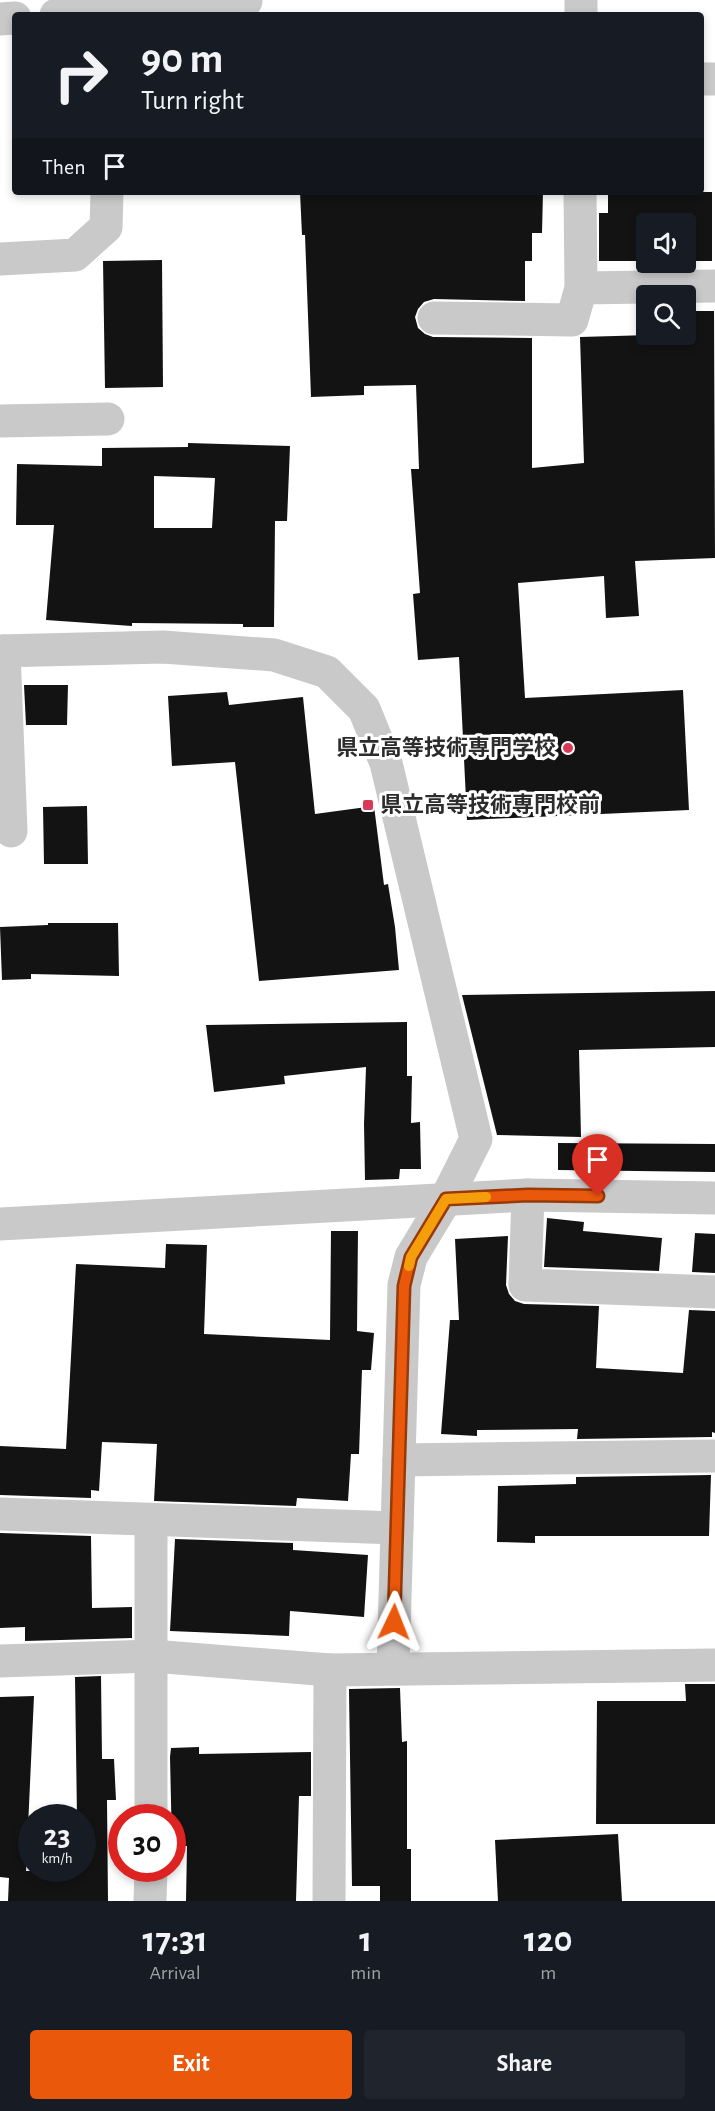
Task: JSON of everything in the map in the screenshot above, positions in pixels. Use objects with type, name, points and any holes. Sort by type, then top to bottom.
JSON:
[{"type":"street","points":[[71,12],[102,6],[246,2]]},
{"type":"street","points":[[0,259],[75,255],[106,227],[107,195]]},
{"type":"street","points":[[434,318],[572,320],[581,288],[580,195]]},
{"type":"street","points":[[581,288],[715,286]]},
{"type":"street","points":[[0,421],[108,419]]},
{"type":"street","points":[[11,831],[2,651],[163,648],[274,655],[327,672],[364,709],[386,763],[476,1139],[446,1199],[411,1257],[404,1286],[393,1668]]},
{"type":"street","points":[[528,1195],[525,1285],[715,1292]]},
{"type":"street","points":[[0,1224],[528,1195],[715,1198]]},
{"type":"street","points":[[399,1460],[715,1456]]},
{"type":"street","points":[[0,1514],[397,1528]]},
{"type":"street","points":[[150,1520],[151,1804]]},
{"type":"street","points":[[0,1661],[152,1656],[330,1670],[715,1665]]},
{"type":"street","points":[[329,1901],[330,1670]]},
{"type":"street","points":[[150,1901],[151,1882]]},
{"type":"building","points":[[704,192],[712,192],[712,261],[696,261],[696,213],[636,213],[636,261],[599,261],[599,213],[608,213],[608,195],[704,195]]},
{"type":"building","points":[[300,195],[543,195],[542,233],[532,233],[532,261],[525,261],[525,301],[434,299],[424,302],[415,317],[418,328],[433,337],[532,338],[532,468],[584,463],[580,337],[636,335],[636,345],[696,345],[696,311],[714,311],[715,558],[635,561],[639,616],[606,618],[604,576],[518,583],[525,698],[683,690],[689,810],[467,820],[459,657],[418,660],[413,594],[420,593],[411,469],[419,469],[416,385],[364,386],[364,395],[311,397],[305,235],[302,235]]},
{"type":"building","points":[[162,260],[163,387],[105,388],[103,261]]},
{"type":"building","points":[[188,443],[290,446],[287,521],[275,521],[274,627],[243,627],[243,624],[132,623],[132,626],[46,620],[54,525],[16,525],[17,464],[102,466],[102,448],[188,447]],"holes":[[[154,476],[215,478],[212,528],[154,528]]]},
{"type":"building","points":[[24,685],[68,685],[67,725],[26,725]]},
{"type":"building","points":[[227,692],[229,705],[303,697],[315,814],[374,806],[384,885],[388,884],[395,927],[399,970],[259,981],[235,762],[172,766],[168,696]]},
{"type":"building","points":[[87,806],[88,864],[44,864],[43,807]]},
{"type":"building","points":[[48,923],[118,923],[119,976],[31,974],[31,979],[2,980],[0,927],[48,925]]},
{"type":"building","points":[[715,991],[715,1047],[579,1050],[581,1137],[497,1135],[462,995]]},
{"type":"building","points":[[407,1022],[407,1076],[412,1076],[411,1123],[420,1122],[421,1169],[400,1169],[399,1179],[365,1180],[366,1067],[284,1076],[285,1084],[214,1092],[206,1025]]},
{"type":"building","points":[[558,1143],[715,1144],[715,1172],[558,1170]]},
{"type":"building","points":[[547,1218],[584,1222],[583,1231],[662,1238],[659,1271],[544,1267]]},
{"type":"building","points":[[331,1231],[358,1231],[357,1331],[374,1333],[371,1370],[362,1370],[359,1454],[351,1454],[348,1501],[297,1498],[296,1506],[154,1501],[157,1444],[102,1442],[99,1491],[91,1490],[91,1498],[0,1495],[0,1446],[66,1449],[76,1264],[165,1268],[166,1244],[207,1245],[204,1334],[330,1340]]},
{"type":"building","points":[[695,1233],[715,1234],[715,1273],[692,1272]]},
{"type":"building","points":[[508,1236],[506,1285],[515,1301],[524,1304],[599,1306],[596,1368],[683,1373],[689,1310],[715,1311],[715,1433],[712,1432],[712,1437],[577,1439],[578,1429],[477,1430],[477,1436],[441,1434],[450,1320],[459,1320],[455,1239]]},
{"type":"building","points":[[711,1475],[709,1536],[535,1536],[535,1543],[497,1542],[498,1486],[576,1484],[576,1477]]},
{"type":"building","points":[[0,1533],[91,1536],[92,1608],[132,1607],[132,1638],[25,1641],[25,1627],[0,1628]]},
{"type":"building","points":[[175,1539],[293,1543],[293,1550],[368,1555],[364,1617],[290,1611],[289,1636],[170,1631]]},
{"type":"building","points":[[101,1676],[102,1759],[114,1759],[116,1800],[107,1800],[108,1901],[8,1901],[9,1878],[0,1877],[0,1697],[34,1696],[29,1804],[18,1804],[18,1882],[96,1882],[96,1804],[77,1804],[75,1677]]},
{"type":"building","points":[[685,1684],[715,1684],[715,1824],[596,1824],[597,1701],[686,1701]]},
{"type":"building","points":[[400,1688],[402,1742],[407,1741],[407,1849],[411,1849],[411,1901],[380,1901],[380,1886],[352,1886],[349,1689]]},
{"type":"building","points":[[199,1747],[199,1754],[311,1752],[311,1796],[299,1796],[296,1901],[186,1901],[186,1804],[171,1804],[171,1748]]},
{"type":"building","points":[[618,1834],[622,1901],[498,1901],[495,1840]]},
{"type":"slow traffic","points":[[409,1266],[411,1257],[446,1199],[486,1197]]},
{"type":"place","name":"県立高等技術専門学校","points":[[568,748]]},
{"type":"place","name":"県立高等技術専門校前","points":[[368,805]]},
{"type":"route","points":[[394,1622],[404,1286],[411,1257],[446,1199],[528,1195],[598,1196]]}]
